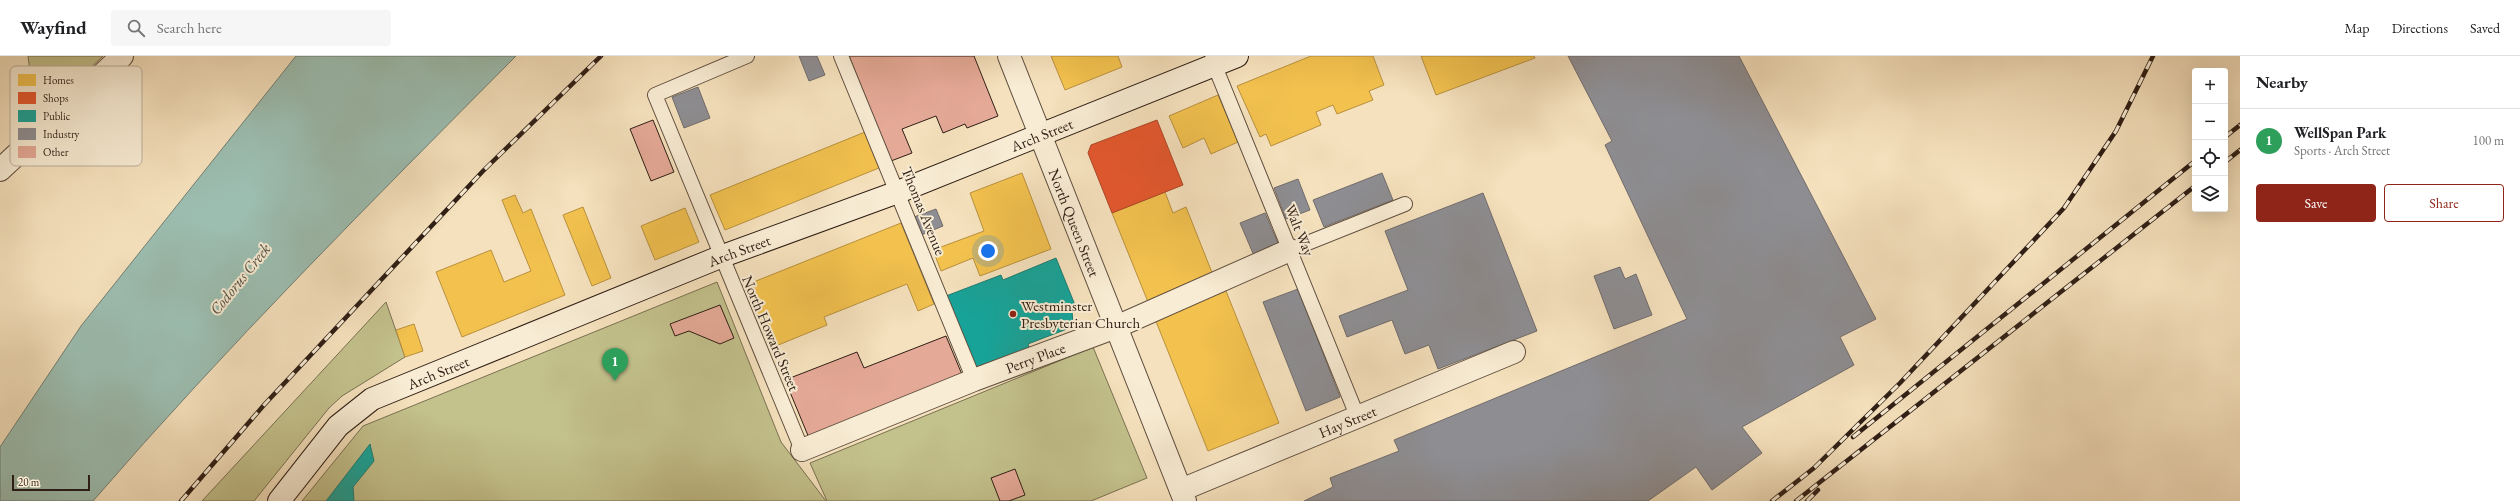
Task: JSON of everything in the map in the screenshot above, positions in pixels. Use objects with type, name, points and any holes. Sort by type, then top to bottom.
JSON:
[{"type":"street","points":[[111,66],[122,56]]},
{"type":"street","name":"North Queen Street","points":[[1009,56],[1183,496]]},
{"type":"street","name":"Arch Street","points":[[279,501],[338,426],[372,398],[720,257],[898,192],[1212,61],[1237,56]]},
{"type":"street","points":[[0,170],[10,161]]},
{"type":"street","name":"Perry Place","points":[[802,450],[974,380],[1116,326],[1290,250]]},
{"type":"street","name":"Hay Street","points":[[1183,496],[1358,418],[1514,352]]},
{"type":"lane","name":"North Howard Street","points":[[747,56],[655,95],[720,257],[802,450]]},
{"type":"lane","name":"Thomas Avenue","points":[[841,56],[974,380]]},
{"type":"lane","name":"Walt Way","points":[[1212,61],[1358,418]]},
{"type":"lane","points":[[1290,250],[1404,204]]},
{"type":"shaded area","points":[[28,56],[103,56],[92,66],[29,66]]},
{"type":"shaded area","points":[[717,282],[781,442],[826,501],[302,501],[363,426]]},
{"type":"shaded area","points":[[386,302],[405,357],[342,396],[329,408],[254,501],[202,501]]},
{"type":"shaded area","points":[[1093,347],[1147,478],[1091,501],[827,501],[810,463]]},
{"type":"water","name":"Codorus Creek","points":[[296,56],[516,56],[248,330],[195,386],[93,501],[0,501],[0,447],[81,326]]},
{"type":"building: Homes","points":[[1051,56],[1118,56],[1122,67],[1065,90]]},
{"type":"building: Homes","points":[[1311,56],[1373,56],[1384,85],[1369,91],[1373,100],[1337,114],[1333,105],[1316,112],[1321,125],[1271,146],[1266,134],[1260,137],[1237,86]]},
{"type":"building: Homes","points":[[1421,56],[1534,56],[1535,58],[1436,95]]},
{"type":"building: Homes","points":[[1218,95],[1238,142],[1211,154],[1204,138],[1183,148],[1169,116]]},
{"type":"building: Homes","points":[[865,132],[879,168],[725,230],[710,195]]},
{"type":"building: Homes","points":[[1022,173],[1051,249],[980,276],[973,258],[941,271],[933,250],[984,231],[970,193]]},
{"type":"building: Homes","points":[[1165,192],[1173,213],[1186,207],[1213,275],[1148,302],[1112,213]]},
{"type":"building: Homes","points":[[515,195],[523,213],[531,209],[565,295],[462,337],[436,272],[491,250],[504,282],[531,271],[502,200]]},
{"type":"building: Homes","points":[[583,207],[611,278],[592,286],[563,215]]},
{"type":"building: Homes","points":[[685,208],[699,242],[655,260],[641,226]]},
{"type":"building: Homes","points":[[901,223],[934,304],[918,311],[907,284],[824,317],[827,325],[771,348],[746,285]]},
{"type":"building: Homes","points":[[1226,291],[1279,423],[1208,451],[1155,319]]},
{"type":"building: Homes","points":[[414,324],[423,351],[405,357],[396,330]]},
{"type":"building: Shops","points":[[1157,120],[1183,185],[1112,213],[1088,153],[1091,145]]},
{"type":"building: Public","name":"Westminster Presbyterian Church","points":[[1056,258],[1077,310],[1072,311],[1073,324],[1067,329],[1028,344],[1031,351],[976,372],[946,296],[1001,275],[1003,280]]},
{"type":"building: Public","points":[[370,444],[374,461],[353,487],[354,501],[326,501]]},
{"type":"building: Industry","points":[[799,56],[817,56],[825,75],[809,81]]},
{"type":"building: Industry","points":[[1568,56],[1739,56],[1876,319],[1840,337],[1854,365],[1742,427],[1762,453],[1712,490],[1696,467],[1648,501],[1304,501],[1333,487],[1330,478],[1399,451],[1394,440],[1687,319],[1605,145],[1612,141]]},
{"type":"building: Industry","points":[[698,87],[710,118],[684,128],[672,97]]},
{"type":"building: Industry","points":[[1382,173],[1393,200],[1324,227],[1313,200]]},
{"type":"building: Industry","points":[[1298,179],[1310,210],[1286,219],[1274,188]]},
{"type":"building: Industry","points":[[1483,193],[1537,331],[1438,369],[1429,345],[1405,354],[1392,320],[1347,337],[1339,316],[1408,290],[1385,231]]},
{"type":"building: Industry","points":[[936,209],[943,226],[921,235],[914,217]]},
{"type":"building: Industry","points":[[1265,213],[1280,248],[1255,258],[1240,223]]},
{"type":"building: Industry","points":[[1620,267],[1625,279],[1636,274],[1652,315],[1614,329],[1594,276]]},
{"type":"building: Industry","points":[[1298,289],[1340,397],[1306,411],[1263,302]]},
{"type":"building: Other","points":[[849,56],[974,56],[998,116],[967,128],[965,124],[943,133],[936,116],[902,129],[912,153],[891,161]]},
{"type":"building: Other","points":[[653,120],[674,172],[651,181],[630,129]]},
{"type":"building: Other","points":[[720,305],[734,338],[720,344],[689,331],[675,336],[670,324]]},
{"type":"building: Other","points":[[946,336],[963,377],[809,438],[785,380],[857,352],[864,368]]},
{"type":"building: Other","points":[[1015,469],[1025,495],[1009,501],[1000,501],[991,478]]},
{"type":"railway","points":[[181,501],[264,405],[483,171],[601,56]]},
{"type":"railway","points":[[1772,501],[1814,468],[1900,383],[2064,208],[2116,131],[2153,56]]},
{"type":"railway","points":[[2228,135],[2240,125]]},
{"type":"railway","points":[[2228,160],[2240,150]]},
{"type":"railway","points":[[1853,437],[2192,163]]},
{"type":"railway","points":[[1796,501],[2192,188]]},
{"type":"railway","points":[[1807,501],[1818,490]]},
{"type":"place","name":"Westminster Presbyterian Church","points":[[1013,314]]},
{"type":"place","name":"WellSpan Park","points":[[615,381]]}]
